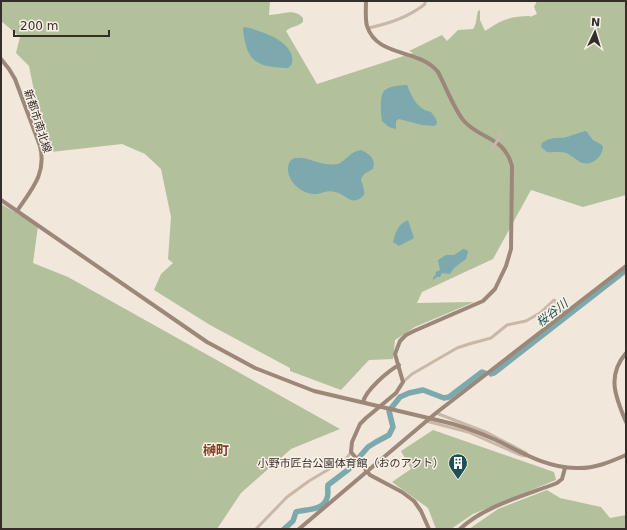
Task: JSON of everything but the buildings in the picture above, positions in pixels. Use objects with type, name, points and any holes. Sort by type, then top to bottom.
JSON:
[{"type":"street","points":[[366,1],[367,24],[375,40],[382,46],[426,61],[433,65],[463,121],[501,145],[509,157],[512,166],[511,249],[506,266],[495,289],[483,301],[406,335],[400,341],[395,354],[403,382]]},
{"type":"street","points":[[368,28],[396,20],[412,13],[425,4],[425,1]]},
{"type":"street","name":"新都市南北線","points":[[1,59],[9,69],[14,79],[40,146],[42,157],[42,167],[38,179],[17,211]]},
{"type":"street","points":[[492,149],[502,133]]},
{"type":"street","points":[[1,200],[208,342],[248,365],[314,391],[441,421],[480,433],[552,465],[565,468],[600,465],[626,455]]},
{"type":"street","points":[[299,529],[426,421],[626,266]]},
{"type":"street","points":[[256,529],[287,497],[309,481],[346,460],[351,452],[352,442],[360,424],[396,393],[403,382],[412,374],[457,348],[491,338],[506,325],[526,321],[540,313],[554,300],[565,313]]},
{"type":"street","points":[[626,353],[616,370],[614,385],[616,398],[626,422]]},
{"type":"street","points":[[364,403],[365,396],[387,372],[399,365]]},
{"type":"street","points":[[436,413],[488,433],[533,457]]},
{"type":"street","points":[[426,421],[468,432],[518,454],[533,457]]},
{"type":"street","points":[[351,452],[366,472],[410,497],[421,510],[429,529]]},
{"type":"street","points":[[460,529],[487,510],[557,483],[562,479],[565,468]]},
{"type":"green space","points":[[1,1],[270,1],[269,15],[291,12],[296,13],[303,18],[303,22],[301,24],[286,31],[317,84],[413,53],[409,51],[442,35],[447,41],[458,30],[473,29],[476,23],[478,11],[480,10],[480,20],[485,31],[506,19],[530,17],[537,14],[534,7],[537,1],[626,1],[626,195],[583,207],[531,190],[493,259],[422,292],[417,303],[474,302],[415,327],[395,340],[393,359],[369,360],[341,390],[290,371],[290,368],[210,325],[154,290],[161,274],[173,263],[168,259],[171,217],[161,169],[145,154],[122,144],[51,152],[35,96],[29,66],[16,53],[20,37],[1,21]]},
{"type":"green space","points":[[1,204],[38,226],[33,263],[68,277],[340,429],[291,449],[241,493],[217,529],[1,529]]},
{"type":"green space","points":[[433,430],[554,472],[556,480],[473,514],[451,529],[436,529],[428,508],[392,482],[411,469],[401,451]]},
{"type":"green space","points":[[547,490],[560,498],[601,507],[610,518],[626,515],[626,529],[469,529],[498,509]]},
{"type":"water","points":[[245,27],[273,37],[285,45],[292,57],[290,66],[288,68],[268,66],[255,61],[247,50],[243,30]]},
{"type":"water","points":[[407,85],[416,102],[422,108],[431,112],[436,119],[437,123],[435,126],[422,125],[399,119],[396,121],[396,129],[389,127],[382,121],[381,105],[383,92],[390,88]]},
{"type":"water","points":[[586,131],[593,140],[603,147],[601,155],[592,162],[580,162],[566,153],[547,152],[541,147],[542,143],[549,139],[566,137]]},
{"type":"water","points":[[361,150],[372,157],[374,165],[373,169],[364,174],[361,179],[364,195],[360,199],[352,200],[332,191],[312,194],[297,187],[293,183],[289,174],[289,163],[295,158],[324,164],[338,164],[353,153]]},
{"type":"water","points":[[408,220],[414,238],[399,246],[393,242],[395,235],[399,226]]},
{"type":"water","points":[[463,249],[467,250],[468,252],[466,259],[454,268],[450,274],[442,273],[440,277],[433,280],[436,272],[440,270],[438,260],[446,255],[454,255]]},
{"type":"waterway","name":"桜谷川","points":[[491,374],[626,270]]},
{"type":"waterway","name":"桜谷川","points":[[284,529],[293,521],[296,512],[314,509],[322,505],[328,496],[328,485],[349,469],[368,447],[389,435],[393,427],[389,411],[400,397],[409,393],[423,390],[444,398],[449,397],[482,372],[485,373]]},
{"type":"place","name":"小野市匠台公園体育館（おのアクト）","points":[[458,480]]},
{"type":"district","name":"榊町","points":[[216,450]]}]
